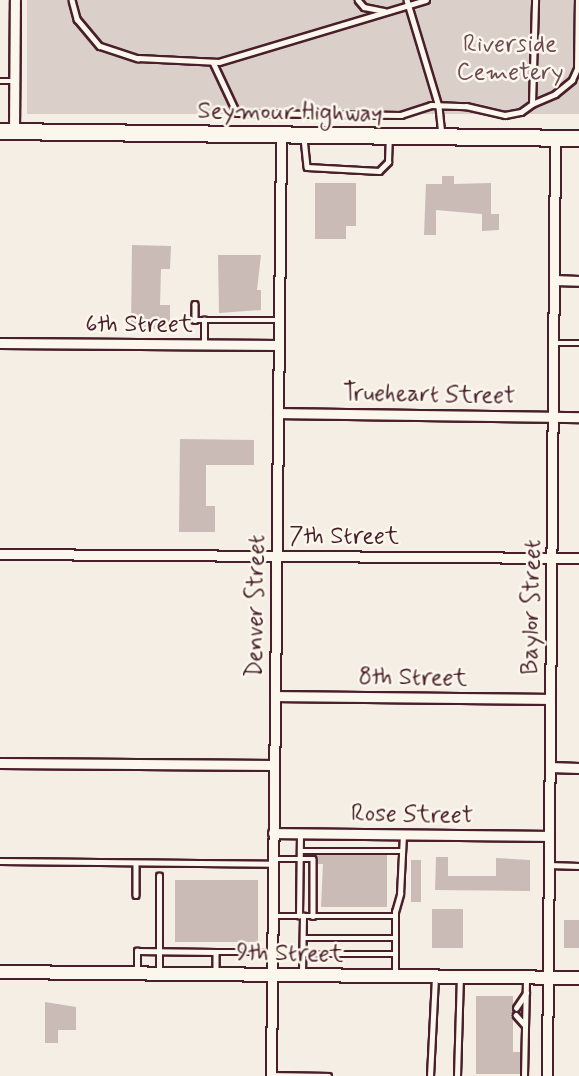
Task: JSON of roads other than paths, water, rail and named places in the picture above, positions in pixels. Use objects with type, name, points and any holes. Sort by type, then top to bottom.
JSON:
[{"type":"main road","name":"Seymour Highway","points":[[7,131],[579,138]]},
{"type":"street","points":[[7,131],[15,81],[15,0]]},
{"type":"street","name":"Denver Street","points":[[270,1076],[281,135]]},
{"type":"street","name":"Baylor Street","points":[[547,1076],[555,138]]},
{"type":"street","points":[[554,280],[579,281]]},
{"type":"street","name":"6th Street","points":[[0,343],[278,345]]},
{"type":"street","name":"Trueheart Street","points":[[278,413],[579,417]]},
{"type":"street","name":"7th Street","points":[[0,554],[579,558]]},
{"type":"street","name":"8th Street","points":[[275,696],[550,699]]},
{"type":"street","points":[[0,763],[274,765]]},
{"type":"street","points":[[550,767],[579,768]]},
{"type":"street","name":"Rose Street","points":[[273,833],[549,836]]},
{"type":"street","name":"9th Street","points":[[0,972],[579,978]]},
{"type":"lane","points":[[72,0],[77,19],[100,46],[138,58],[213,62],[387,11],[407,3],[426,0]]},
{"type":"lane","points":[[358,0],[364,7],[387,11]]},
{"type":"lane","points":[[532,104],[535,0]]},
{"type":"lane","points":[[213,62],[237,113],[401,115],[424,106],[466,106],[505,116],[555,94],[572,80],[577,69],[578,0]]},
{"type":"lane","points":[[407,3],[440,107],[442,137]]},
{"type":"lane","points":[[0,81],[15,81]]},
{"type":"lane","points":[[304,136],[307,167],[379,171],[388,162],[389,136]]},
{"type":"lane","points":[[195,304],[195,320],[278,320]]},
{"type":"lane","points":[[204,320],[204,345]]},
{"type":"lane","points":[[553,343],[579,344]]},
{"type":"lane","points":[[300,833],[302,975]]},
{"type":"lane","points":[[395,976],[395,916],[403,834]]},
{"type":"lane","points":[[300,851],[402,851]]},
{"type":"lane","points":[[0,861],[136,863],[273,862],[313,859],[313,916]]},
{"type":"lane","points":[[136,863],[136,895]]},
{"type":"lane","points":[[549,866],[579,866]]},
{"type":"lane","points":[[159,876],[159,973]]},
{"type":"lane","points":[[271,916],[395,916]]},
{"type":"lane","points":[[303,938],[395,938]]},
{"type":"lane","points":[[136,973],[136,951],[270,952]]},
{"type":"lane","points":[[216,952],[216,974]]},
{"type":"lane","points":[[302,954],[395,954]]},
{"type":"lane","points":[[430,1076],[435,976]]},
{"type":"lane","points":[[457,1076],[460,977]]},
{"type":"lane","points":[[524,1076],[526,978]]},
{"type":"lane","points":[[516,1008],[526,993]]},
{"type":"lane","points":[[516,1014],[525,1024]]},
{"type":"lane","points":[[270,1076],[328,1076]]},
{"type":"park label","name":"Riverside Cemetery","points":[[510,59]]}]
